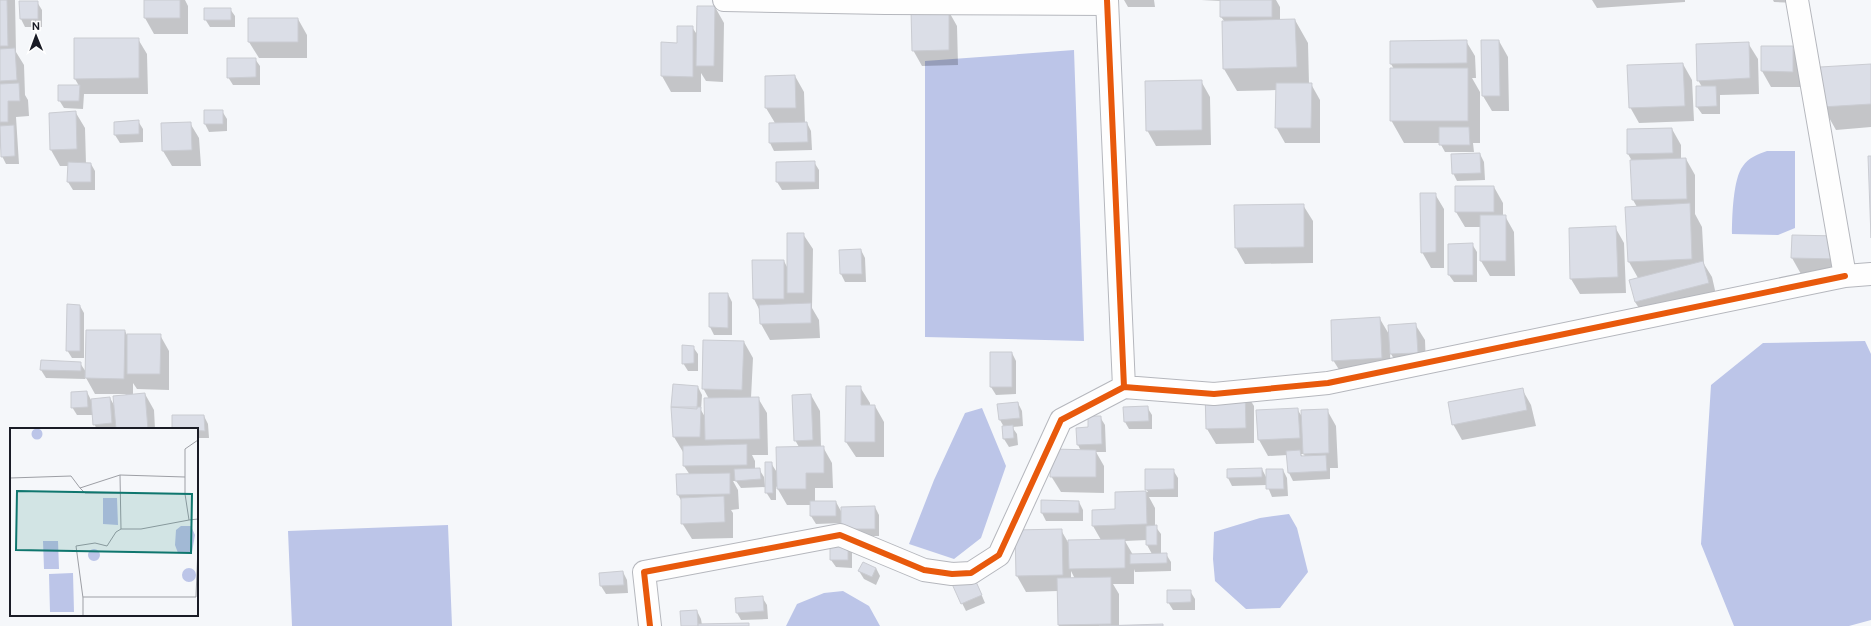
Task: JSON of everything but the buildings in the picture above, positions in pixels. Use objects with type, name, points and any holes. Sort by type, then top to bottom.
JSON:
[{"type":"street","points":[[724,0],[885,3],[1107,2],[1124,387]]},
{"type":"street","points":[[1797,0],[1845,276]]},
{"type":"street","points":[[650,626],[644,572],[840,535],[924,570],[952,574],[971,573],[999,555],[1061,420],[1124,387],[1214,394],[1328,383],[1513,346],[1764,292],[1845,276],[1871,274]]},
{"type":"water","points":[[1074,50],[1084,341],[925,337],[925,61]]},
{"type":"water","points":[[1767,151],[1795,151],[1795,228],[1778,235],[1732,234],[1732,218],[1737,179],[1745,163],[1757,155]]},
{"type":"water","points":[[1865,341],[1871,354],[1871,620],[1849,626],[1734,626],[1701,544],[1711,385],[1763,343]]},
{"type":"water","points":[[982,408],[1006,466],[981,538],[954,559],[909,544],[934,480],[965,413]]},
{"type":"water","points":[[1289,514],[1297,528],[1308,572],[1280,608],[1246,609],[1215,581],[1213,559],[1214,532],[1260,518]]},
{"type":"water","points":[[448,525],[452,626],[292,626],[288,531]]},
{"type":"water","points":[[843,591],[869,606],[880,626],[786,626],[797,604],[824,593]]},
{"type":"cycle path","points":[[650,626],[644,572],[840,535],[924,570],[952,574],[971,573],[999,555],[1061,420],[1124,387],[1107,0]]},
{"type":"cycle path","points":[[1124,387],[1214,394],[1328,383],[1845,276]]}]
